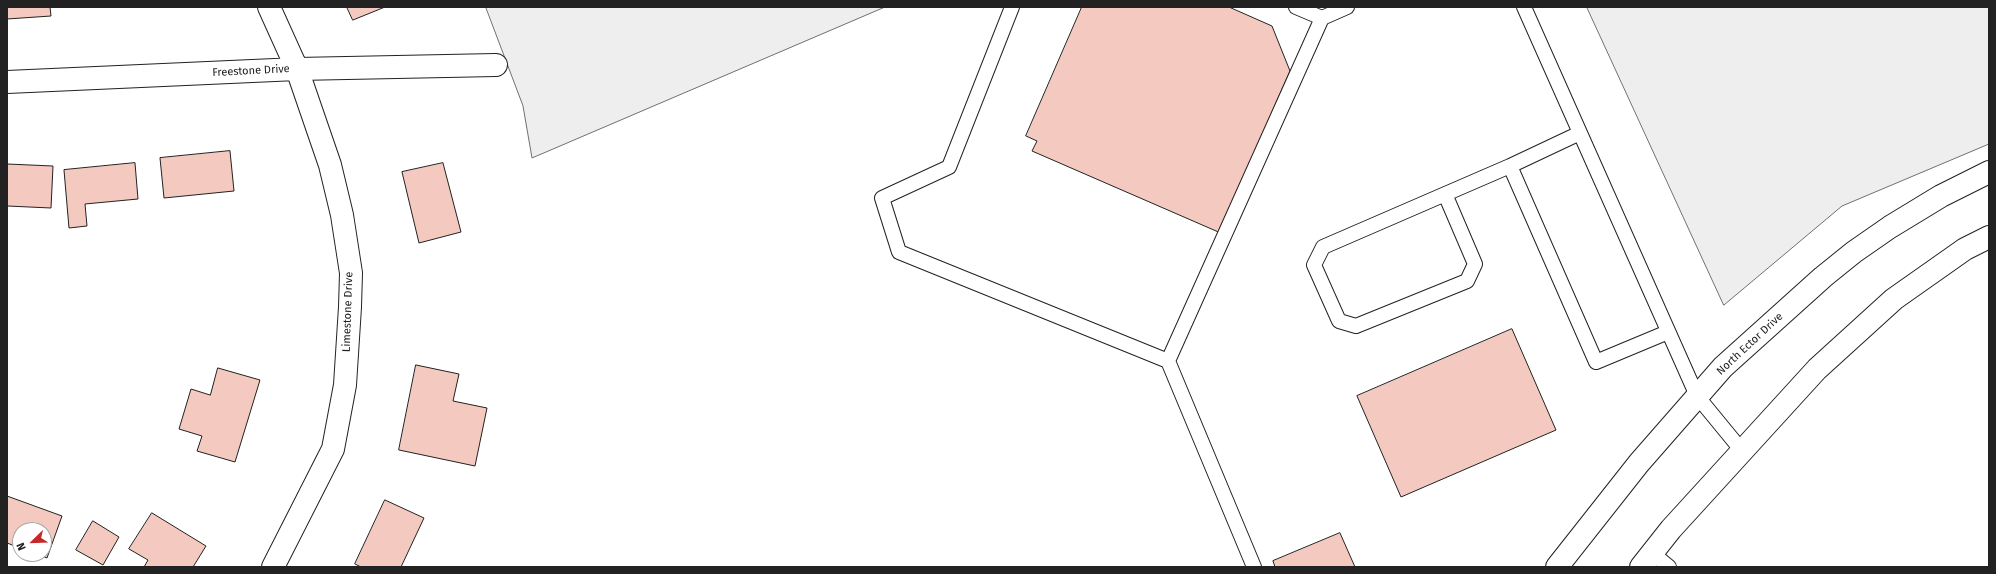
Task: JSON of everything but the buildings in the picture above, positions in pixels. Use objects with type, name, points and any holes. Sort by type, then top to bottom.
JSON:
[{"type":"street","name":"Limestone Drive","points":[[269,7],[297,69],[330,164],[342,215],[350,272],[350,307],[345,385],[333,449],[274,567]]},
{"type":"street","name":"Freestone Drive","points":[[7,82],[297,69],[496,65]]},
{"type":"street","name":"North Ector Drive","points":[[1557,567],[1639,463],[1724,367],[1823,277],[1854,252],[1890,227],[1941,196],[1989,172]]},
{"type":"street","points":[[1647,560],[1672,529],[1817,369],[1894,299],[1965,249],[1989,237]]},
{"type":"lane","points":[[1012,7],[949,167],[882,198],[899,252],[1168,361],[1254,567]]},
{"type":"lane","points":[[1296,7],[1322,18]]},
{"type":"lane","points":[[1168,361],[1322,18],[1347,7]]},
{"type":"lane","points":[[1524,7],[1697,396],[1743,452]]},
{"type":"lane","points":[[1445,194],[1475,264],[1467,281],[1356,326],[1339,322],[1314,265],[1323,247],[1445,194],[1510,166],[1580,133]]},
{"type":"lane","points":[[1510,166],[1596,362],[1668,332]]},
{"type":"lane","points":[[1647,560],[1669,567]]},
{"type":"shaded area","points":[[486,7],[885,7],[532,158],[523,106]]},
{"type":"shaded area","points":[[1587,7],[1989,7],[1989,144],[1842,206],[1724,305]]}]
